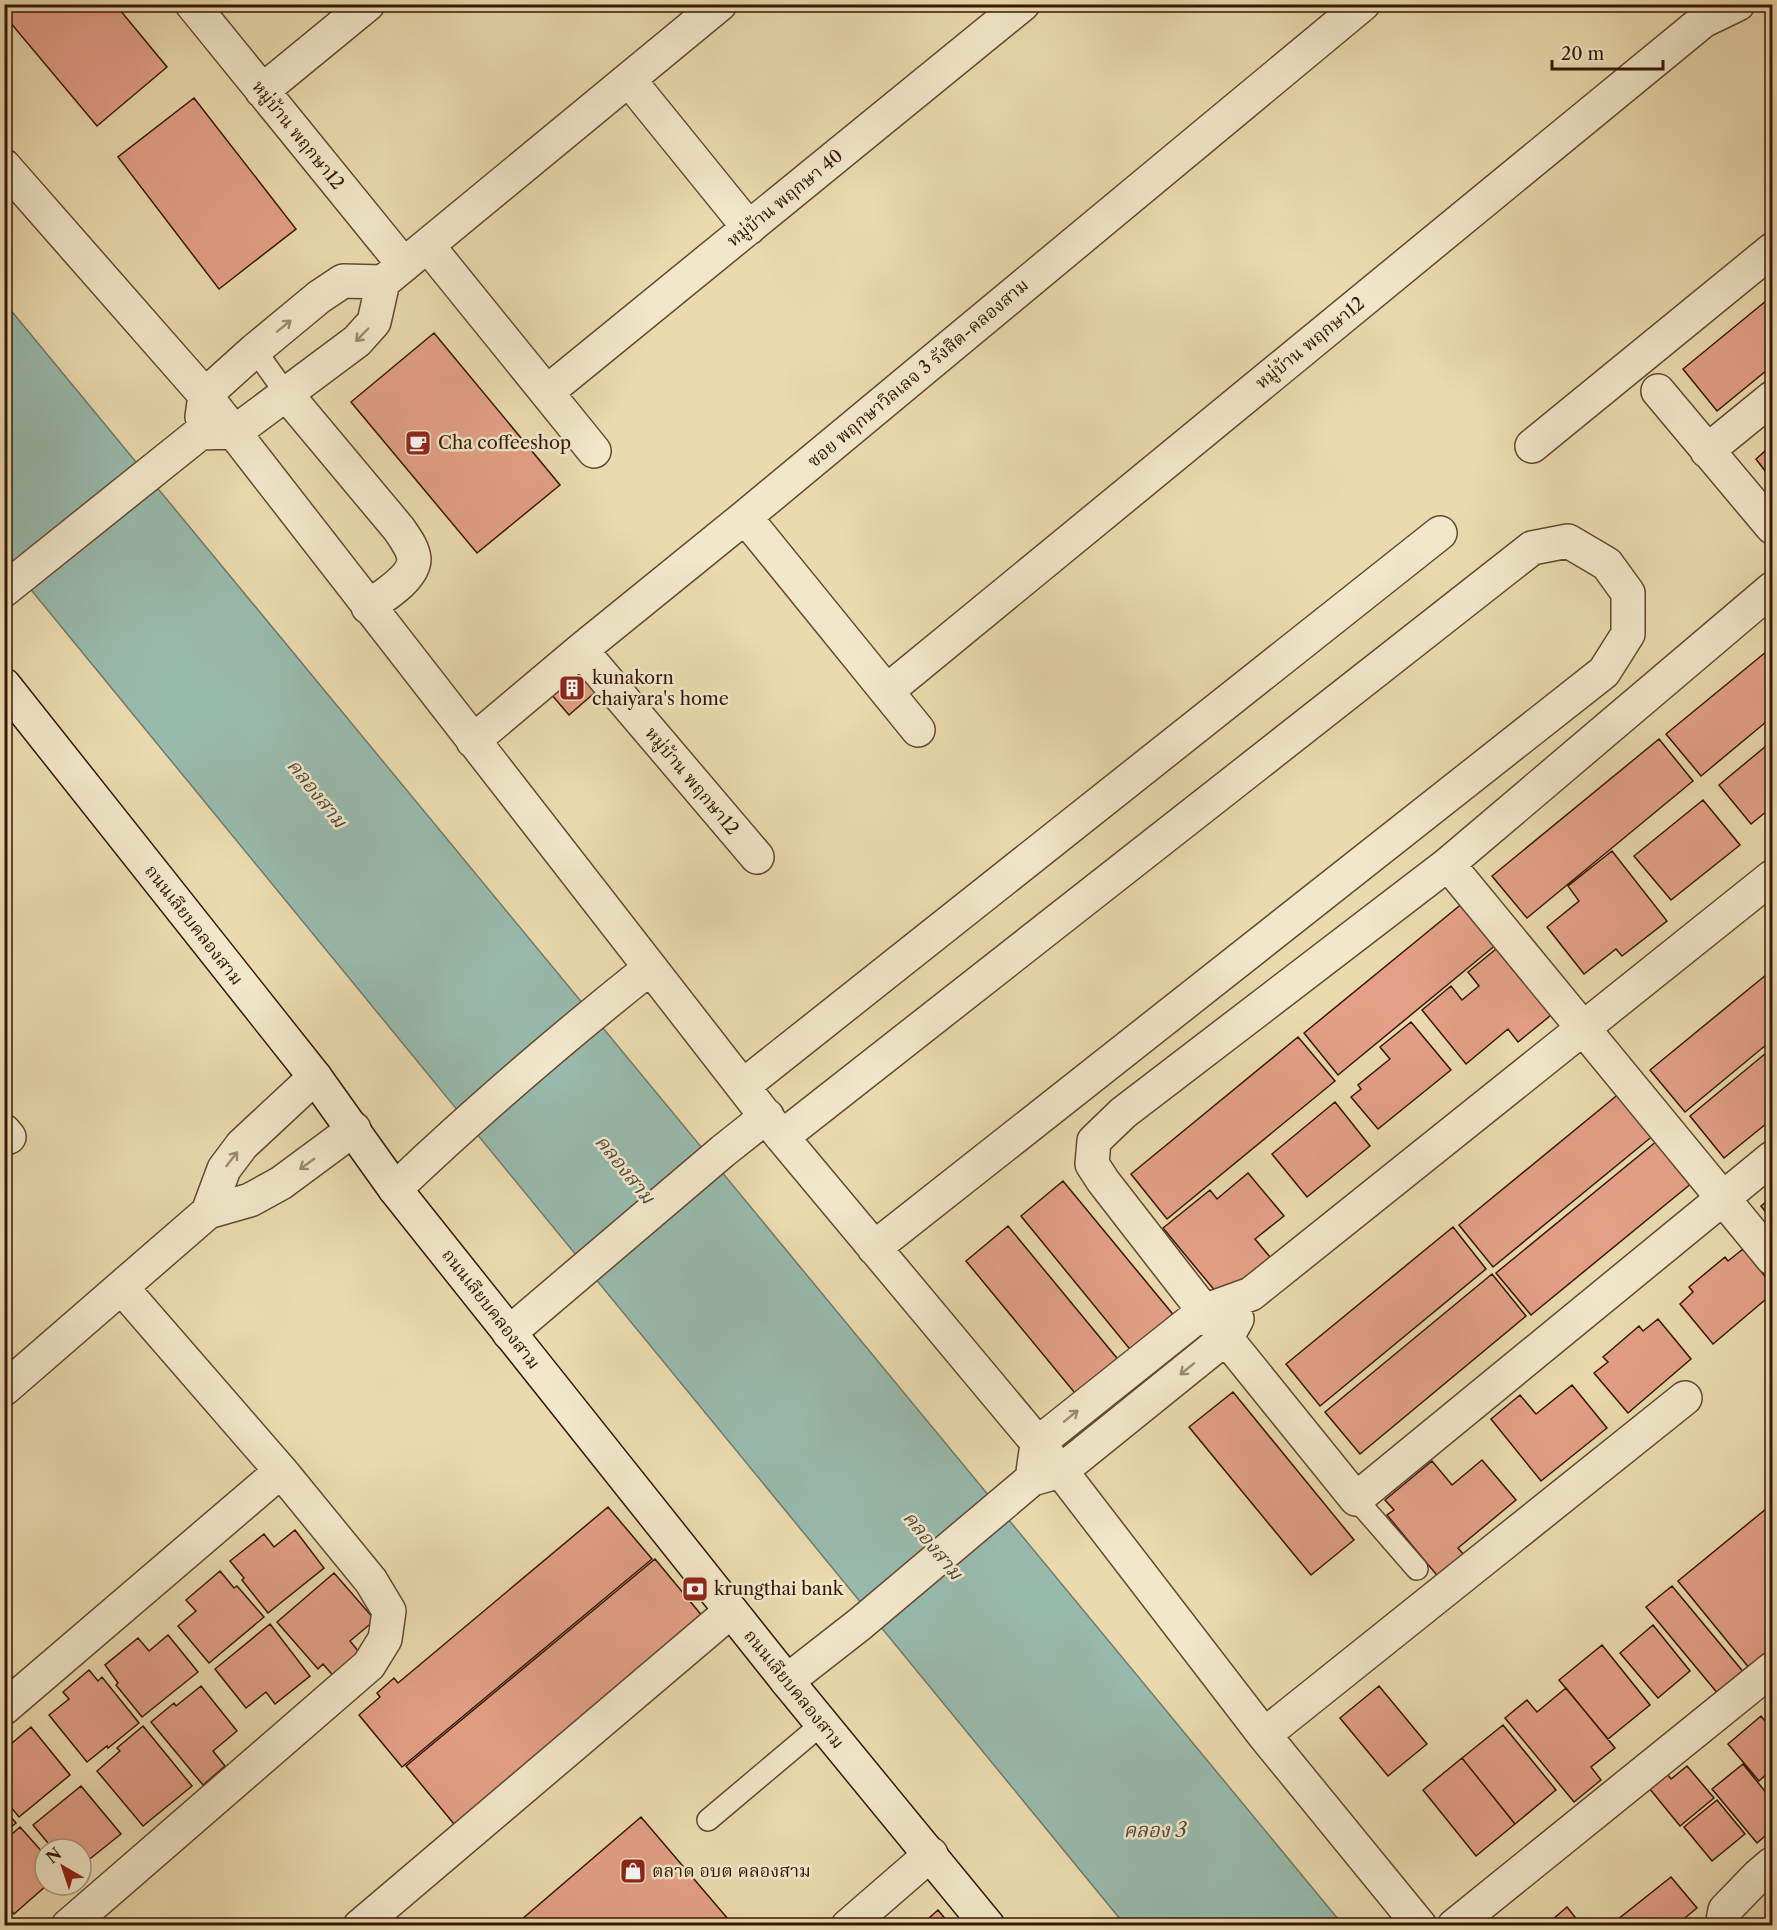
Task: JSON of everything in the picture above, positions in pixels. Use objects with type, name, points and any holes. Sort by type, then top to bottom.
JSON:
[{"type":"street","name":"หมู่บ้าน พฤกษา12","points":[[192,4],[405,264],[547,392],[594,451]]},
{"type":"street","points":[[262,91],[368,4]]},
{"type":"street","points":[[10,586],[193,439],[235,432],[357,341],[374,322],[405,264],[720,4]]},
{"type":"street","name":"หมู่บ้าน พฤกษา 40","points":[[547,392],[1023,4]]},
{"type":"street","name":"ซอย พฤกษาวิลเลจ 3 รังสิต-คลองสาม","points":[[473,741],[1363,4]]},
{"type":"street","name":"หมู่บ้าน พฤกษา12","points":[[887,691],[1702,21],[1738,4]]},
{"type":"street","points":[[629,80],[749,228]]},
{"type":"street","points":[[4,166],[235,432],[368,607],[774,1127],[1037,1443],[1038,1479],[1264,1735],[1420,1926]]},
{"type":"street","points":[[1532,446],[1773,249]]},
{"type":"street","points":[[193,439],[205,395],[319,297],[343,281],[405,264]]},
{"type":"street","points":[[1658,391],[1773,526]]},
{"type":"street","points":[[287,395],[399,529],[411,547],[414,561],[408,576],[368,607]]},
{"type":"street","points":[[1707,451],[1773,398]]},
{"type":"street","points":[[745,517],[918,730]]},
{"type":"street","points":[[742,1086],[1440,533]]},
{"type":"street","points":[[509,1333],[723,1151],[774,1127],[1532,548],[1568,541],[1607,564],[1628,593],[1628,634],[1604,672],[874,1248]]},
{"type":"street","points":[[1773,589],[1448,864],[1123,1113],[1094,1142],[1092,1164],[1103,1182],[1204,1311],[1356,1499],[1773,1158]]},
{"type":"street","name":"หมู่บ้าน พฤกษา12","points":[[581,650],[757,857]]},
{"type":"street","name":"ถนนเลียบคลองสาม","points":[[4,685],[315,1077],[395,1189],[509,1333],[787,1681],[988,1926]]},
{"type":"street","points":[[1448,864],[1773,1258]]},
{"type":"street","points":[[1037,1443],[1204,1311],[1251,1294],[1773,877]]},
{"type":"street","points":[[395,1189],[446,1140],[650,968]]},
{"type":"street","points":[[208,1212],[224,1169],[242,1145],[315,1077]]},
{"type":"street","points":[[4,1389],[208,1212],[250,1200],[281,1183],[354,1129]]},
{"type":"street","points":[[68,1926],[369,1665],[385,1639],[389,1611],[371,1581],[281,1471],[122,1288]]},
{"type":"street","points":[[787,1681],[1038,1479],[1227,1337],[1251,1294]]},
{"type":"street","points":[[1264,1735],[1685,1398]]},
{"type":"street","points":[[4,1708],[281,1471]]},
{"type":"street","points":[[360,1926],[731,1611]]},
{"type":"street","points":[[1454,1926],[1773,1669]]},
{"type":"street","points":[[848,1926],[931,1854]]},
{"type":"street","points":[[1722,1926],[1725,1910],[1773,1864]]},
{"type":"lane","points":[[255,350],[287,395]]},
{"type":"lane","points":[[1356,1499],[1418,1569]]},
{"type":"lane","points":[[708,1820],[822,1724]]},
{"type":"water","name":"คลอง 3","points":[[4,302],[1343,1925],[1125,1925],[5,558]]},
{"type":"building","points":[[4,4],[115,4],[167,67],[97,126],[4,15]]},
{"type":"building","points":[[194,98],[296,229],[219,289],[118,157]]},
{"type":"building","points":[[1772,296],[1772,366],[1717,411],[1683,369]]},
{"type":"building","points":[[434,333],[560,485],[477,553],[351,402]]},
{"type":"building","points":[[1772,445],[1772,480],[1756,459]]},
{"type":"building","points":[[1772,647],[1772,717],[1701,776],[1666,734]]},
{"type":"building","name":"kunakorn chaiyara's home","points":[[576,660],[599,689],[569,715],[545,687]]},
{"type":"building","points":[[1659,739],[1693,781],[1527,918],[1492,876]]},
{"type":"building","points":[[1772,741],[1772,807],[1751,824],[1719,785]]},
{"type":"building","points":[[1703,800],[1740,845],[1671,900],[1634,856]]},
{"type":"building","points":[[1612,851],[1667,921],[1622,956],[1616,949],[1584,974],[1547,927],[1579,901],[1568,886]]},
{"type":"building","points":[[1469,898],[1503,939],[1338,1075],[1304,1033]]},
{"type":"building","points":[[1507,940],[1561,1007],[1518,1042],[1508,1029],[1466,1064],[1422,1010],[1451,986],[1462,1000],[1479,986],[1468,972]]},
{"type":"building","points":[[1772,970],[1772,1040],[1685,1112],[1650,1070]]},
{"type":"building","points":[[1411,1022],[1451,1070],[1378,1129],[1351,1097],[1361,1089],[1358,1085],[1390,1059],[1380,1047]]},
{"type":"building","points":[[1298,1037],[1335,1081],[1167,1219],[1131,1174]]},
{"type":"building","points":[[1772,1048],[1772,1119],[1724,1158],[1690,1116]]},
{"type":"building","points":[[1626,1088],[1660,1130],[1493,1267],[1459,1225]]},
{"type":"building","points":[[1335,1102],[1370,1146],[1307,1197],[1272,1154]]},
{"type":"building","points":[[1663,1136],[1698,1178],[1531,1315],[1496,1273]]},
{"type":"building","points":[[1248,1173],[1284,1216],[1255,1239],[1270,1257],[1221,1298],[1163,1228],[1210,1190],[1217,1199]]},
{"type":"building","points":[[1063,1181],[1176,1318],[1133,1353],[1021,1216]]},
{"type":"building","points":[[1772,1197],[1772,1220],[1761,1206]]},
{"type":"building","points":[[1008,1226],[1121,1363],[1079,1398],[966,1261]]},
{"type":"building","points":[[1453,1227],[1486,1269],[1320,1406],[1286,1364]]},
{"type":"building","points":[[1743,1249],[1772,1285],[1772,1294],[1713,1344],[1680,1304],[1693,1292],[1689,1287],[1725,1257],[1728,1261]]},
{"type":"building","points":[[1492,1274],[1526,1316],[1360,1454],[1325,1412]]},
{"type":"building","points":[[1658,1319],[1691,1359],[1628,1413],[1594,1373],[1608,1362],[1603,1357],[1639,1326],[1643,1331]]},
{"type":"building","points":[[1572,1385],[1607,1428],[1541,1481],[1491,1419],[1520,1395],[1536,1414]]},
{"type":"building","points":[[1233,1392],[1354,1540],[1311,1575],[1189,1427]]},
{"type":"building","points":[[1482,1460],[1516,1500],[1458,1548],[1471,1563],[1445,1585],[1387,1515],[1394,1510],[1385,1500],[1432,1461],[1452,1485]]},
{"type":"building","points":[[1772,1504],[1772,1566],[1769,1568],[1772,1572],[1772,1651],[1750,1669],[1678,1581]]},
{"type":"building","points":[[608,1507],[652,1559],[402,1767],[359,1715],[380,1697],[377,1693],[394,1678],[398,1683]]},
{"type":"building","points":[[295,1530],[324,1568],[268,1613],[230,1561],[264,1534],[274,1547]]},
{"type":"building","points":[[655,1559],[703,1617],[454,1824],[406,1766]]},
{"type":"building","points":[[220,1571],[234,1588],[237,1586],[264,1617],[209,1663],[178,1626],[196,1611],[186,1600]]},
{"type":"building","points":[[334,1573],[375,1620],[350,1641],[363,1657],[337,1680],[323,1664],[318,1669],[277,1622]]},
{"type":"building","points":[[1672,1586],[1745,1674],[1719,1695],[1646,1607]]},
{"type":"building","points":[[270,1624],[310,1676],[275,1704],[266,1692],[246,1708],[215,1669]]},
{"type":"building","points":[[1653,1625],[1690,1671],[1658,1698],[1620,1653]]},
{"type":"building","points":[[168,1635],[198,1672],[142,1717],[116,1685],[118,1683],[105,1665],[138,1638],[149,1651]]},
{"type":"building","points":[[1602,1645],[1650,1705],[1608,1739],[1559,1680]]},
{"type":"building","points":[[89,1670],[98,1681],[102,1677],[139,1723],[87,1762],[49,1715],[69,1699],[63,1692]]},
{"type":"building","points":[[201,1686],[237,1731],[213,1751],[225,1766],[203,1785],[151,1722],[174,1703],[176,1706]]},
{"type":"building","points":[[1379,1686],[1427,1744],[1388,1776],[1340,1718]]},
{"type":"building","points":[[1566,1688],[1615,1748],[1591,1767],[1601,1780],[1574,1802],[1505,1718],[1527,1700],[1537,1712]]},
{"type":"building","points":[[1761,1716],[1772,1730],[1772,1769],[1759,1781],[1728,1744]]},
{"type":"building","points":[[1503,1725],[1556,1790],[1515,1824],[1462,1758]]},
{"type":"building","points":[[143,1726],[192,1786],[143,1826],[97,1771],[120,1751],[117,1748]]},
{"type":"building","points":[[31,1727],[70,1775],[19,1817],[4,1799],[4,1758],[9,1754],[5,1749]]},
{"type":"building","points":[[1462,1758],[1515,1824],[1476,1856],[1423,1790]]},
{"type":"building","points":[[1743,1764],[1772,1800],[1772,1830],[1757,1843],[1712,1789]]},
{"type":"building","points":[[1687,1766],[1714,1798],[1680,1826],[1645,1783],[1663,1768],[1671,1779]]},
{"type":"building","points":[[81,1786],[121,1834],[93,1856],[93,1837],[43,1837],[33,1825]]},
{"type":"building","points":[[1717,1800],[1745,1834],[1712,1861],[1684,1827]]},
{"type":"building","points":[[4,1809],[16,1823],[4,1833]]},
{"type":"building","name":"ตลาด อบต คลองสาม","points":[[641,1817],[734,1926],[514,1926]]},
{"type":"building","points":[[20,1827],[33,1842],[33,1897],[14,1914],[4,1903],[4,1841]]},
{"type":"building","points":[[1671,1877],[1697,1908],[1675,1926],[1613,1926],[1612,1924]]},
{"type":"building","points":[[1567,1907],[1582,1926],[1545,1926]]},
{"type":"building","points":[[938,1910],[951,1926],[920,1926]]},
{"type":"building","points":[[1772,1914],[1772,1926],[1758,1926]]},
{"type":"place","name":"Cha coffeeshop","points":[[418,443]]},
{"type":"place","name":"kunakorn chaiyara's home","points":[[572,688]]},
{"type":"place","name":"krungthai bank","points":[[695,1589]]},
{"type":"place","name":"ตลาด อบต คลองสาม","points":[[633,1871]]},
{"type":"water label","name":"คลองสาม","points":[[317,793]]},
{"type":"water label","name":"คลองสาม","points":[[625,1169]]},
{"type":"water label","name":"คลองสาม","points":[[933,1545]]}]
